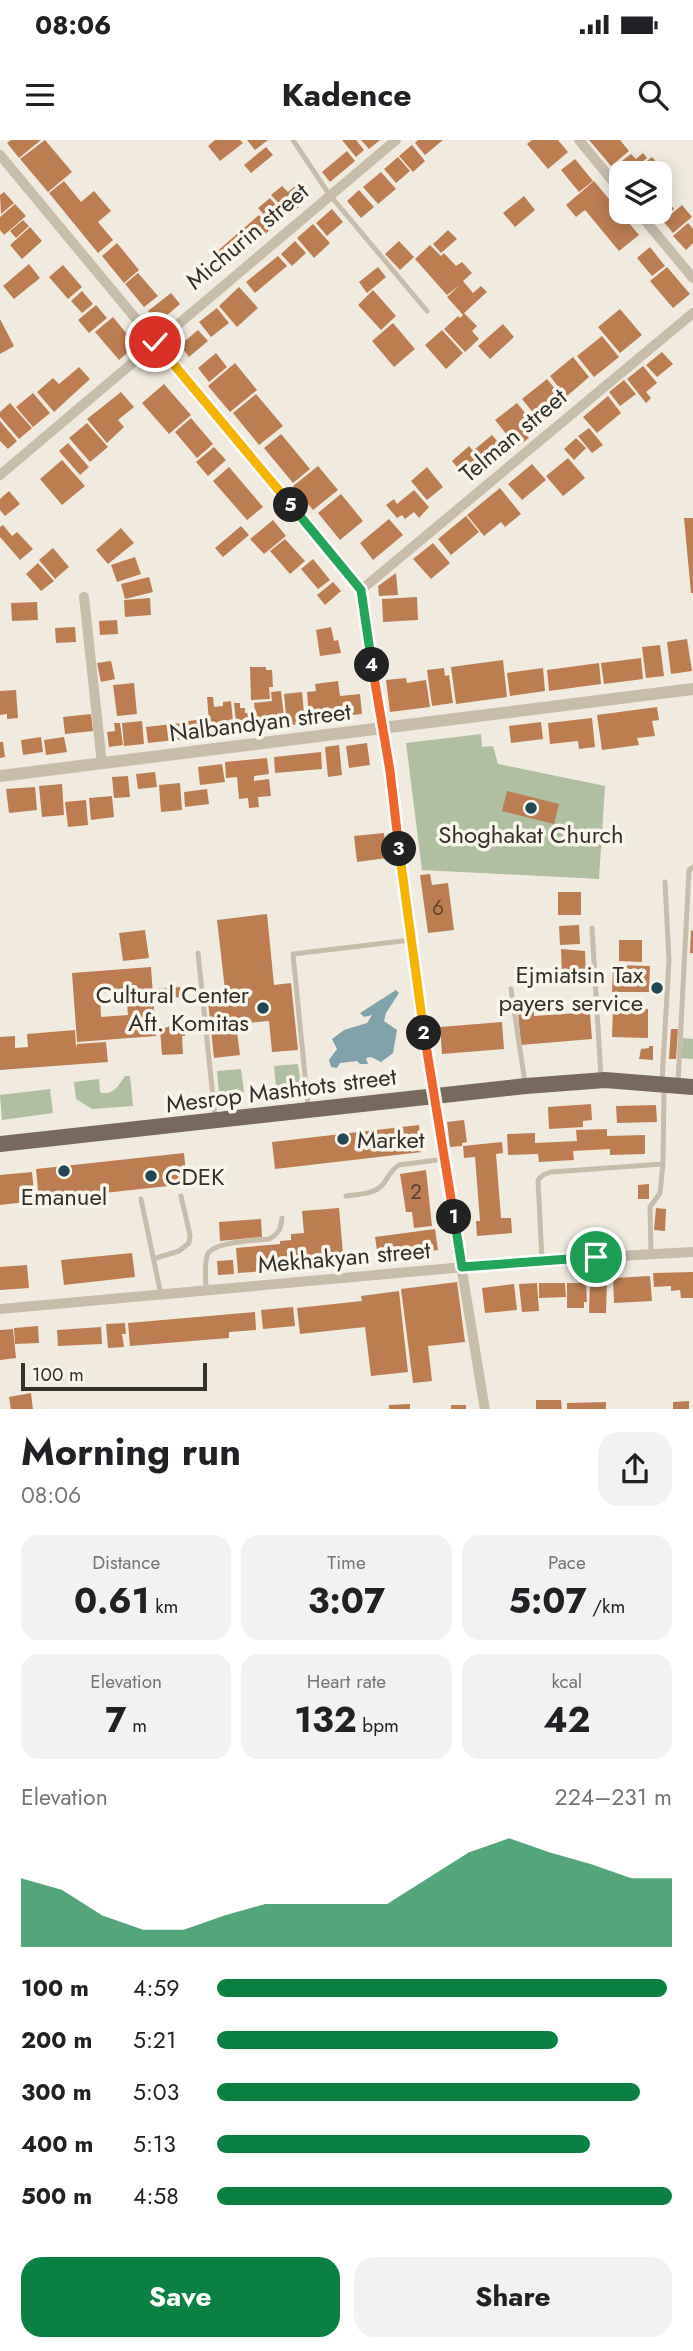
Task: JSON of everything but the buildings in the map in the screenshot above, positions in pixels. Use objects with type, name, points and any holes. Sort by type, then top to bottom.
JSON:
[{"type":"main road","name":"Mesrop Mashtots street","points":[[0,1144],[526,1086],[601,1080],[674,1085]]},
{"type":"street","name":"Michurin street","points":[[0,475],[396,140]]},
{"type":"street","points":[[579,140],[609,176]]},
{"type":"street","points":[[0,155],[361,590],[390,771],[433,1095],[485,1409]]},
{"type":"street","points":[[648,224],[693,278]]},
{"type":"street","name":"Telman street","points":[[361,590],[693,313]]},
{"type":"street","points":[[84,597],[102,764]]},
{"type":"street","name":"Nalbandyan street","points":[[0,776],[693,689]]},
{"type":"street","name":"Mekhakyan street","points":[[0,1309],[542,1260],[693,1252]]},
{"type":"lane","points":[[293,140],[329,194],[427,310]]},
{"type":"lane","points":[[651,1254],[650,1207],[660,1193],[674,1085],[690,870],[693,867]]},
{"type":"lane","points":[[665,882],[674,1085]]},
{"type":"lane","points":[[593,928],[601,1080]]},
{"type":"lane","points":[[308,1110],[293,954],[411,940]]},
{"type":"lane","points":[[198,953],[216,1121]]},
{"type":"lane","points":[[511,989],[526,1086]]},
{"type":"lane","points":[[346,1196],[373,1192],[382,1186],[393,1169],[399,1165],[444,1159]]},
{"type":"lane","points":[[542,1260],[538,1180],[543,1175],[551,1171],[663,1164]]},
{"type":"lane","points":[[153,1259],[179,1251],[189,1243],[190,1235],[181,1196]]},
{"type":"lane","points":[[141,1199],[161,1295]]},
{"type":"lane","points":[[206,1290],[206,1257],[210,1250],[219,1245],[270,1239],[281,1227],[282,1217]]},
{"type":"green space","points":[[481,734],[482,747],[493,746],[498,764],[605,786],[599,879],[422,870],[406,743]]},
{"type":"green space","points":[[683,1038],[693,1039],[693,1059],[681,1058]]},
{"type":"green space","points":[[298,1064],[301,1085],[276,1088],[274,1066]]},
{"type":"green space","points":[[241,1069],[244,1092],[219,1094],[217,1071]]},
{"type":"green space","points":[[125,1076],[130,1076],[133,1106],[92,1109],[76,1099],[74,1082],[99,1079],[100,1092],[108,1093],[115,1089]]},
{"type":"green space","points":[[50,1089],[53,1113],[2,1120],[0,1095]]},
{"type":"water","points":[[396,990],[399,993],[384,1021],[397,1030],[393,1053],[381,1062],[371,1057],[366,1058],[368,1064],[360,1064],[357,1061],[340,1063],[337,1068],[331,1067],[329,1060],[337,1049],[332,1039],[344,1030],[367,1023],[372,1015],[364,1017],[360,1013]]},
{"type":"place","name":"Shoghakat Church","points":[[531,808]]},
{"type":"place","name":"Ejmiatsin Tax payers service","points":[[657,988]]},
{"type":"place","name":"Cultural Center Aft. Komitas","points":[[263,1008]]},
{"type":"place","name":"Market","points":[[343,1139]]},
{"type":"place","name":"Emanuel","points":[[64,1171]]},
{"type":"place","name":"CDEK","points":[[151,1176]]},
{"type":"route","points":[[155,342],[361,590],[390,771],[433,1095],[462,1267],[596,1257]]}]
